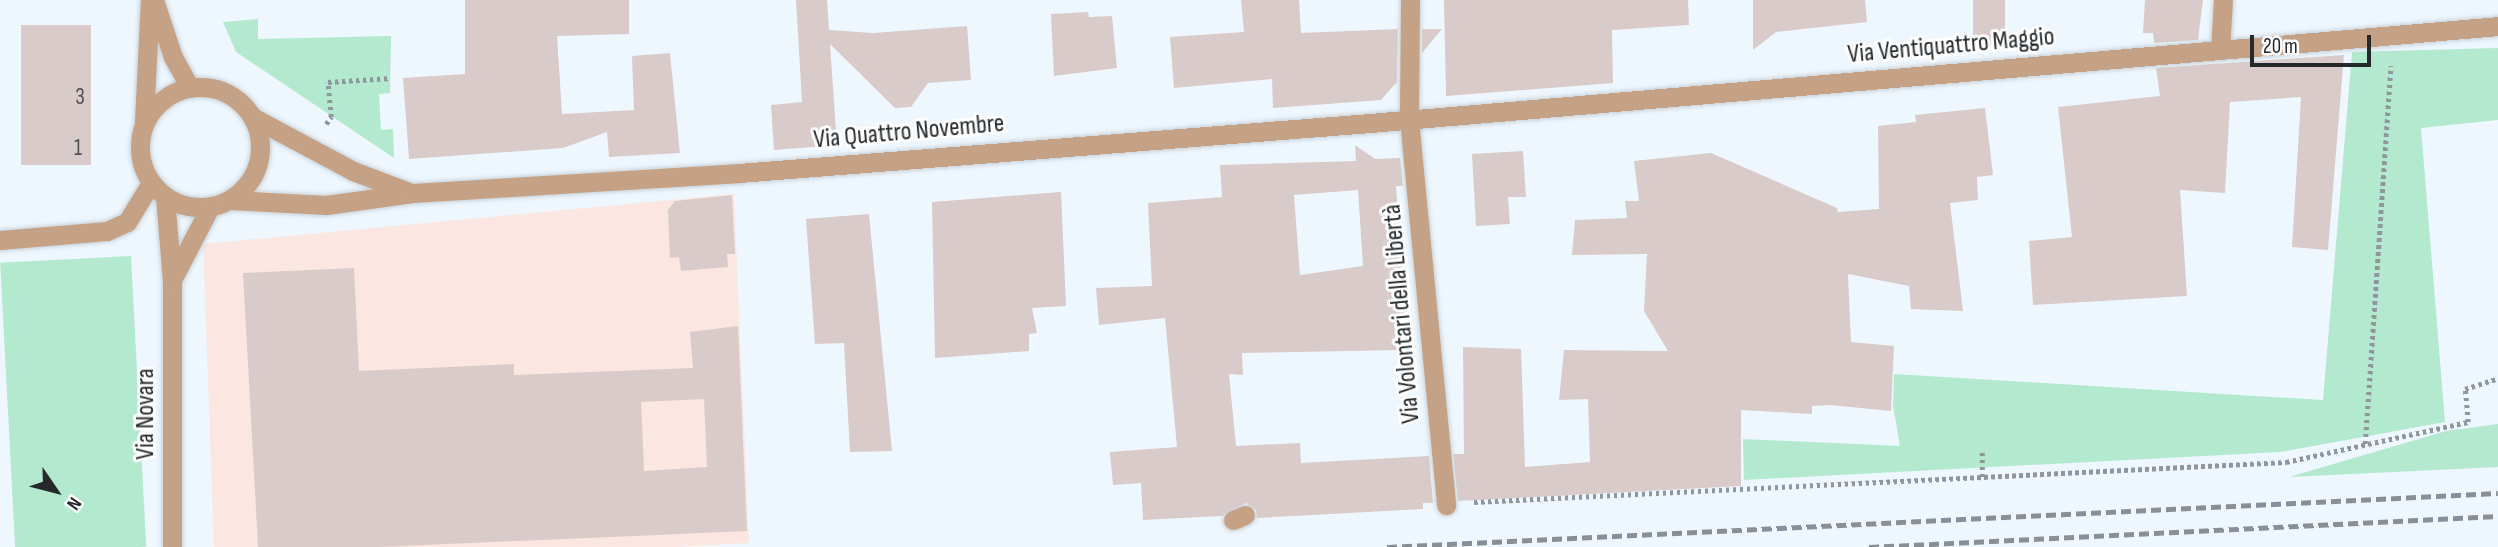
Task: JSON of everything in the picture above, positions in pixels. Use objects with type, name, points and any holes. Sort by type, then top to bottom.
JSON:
[{"type":"street","points":[[152,0],[173,57],[190,88]]},
{"type":"street","points":[[144,125],[170,94],[190,88],[226,92],[252,117],[260,134],[256,172],[230,200],[210,207],[194,208],[158,190],[142,164],[144,125],[152,0]]},
{"type":"street","name":"Via Volontari della Libertà","points":[[1410,0],[1409,120],[1446,505]]},
{"type":"street","points":[[2220,50],[2223,0]]},
{"type":"street","name":"Via Ventiquattro Maggio","points":[[1409,120],[2498,26]]},
{"type":"street","name":"Via Quattro Novembre","points":[[252,117],[353,171],[414,193]]},
{"type":"street","name":"Via Quattro Novembre","points":[[230,200],[326,205],[414,193],[739,173],[1409,120]]},
{"type":"street","points":[[0,240],[107,231],[127,222],[158,190]]},
{"type":"street","name":"Via Novara","points":[[158,190],[172,281],[172,547]]},
{"type":"street","name":"Via Novara","points":[[172,281],[210,207]]},
{"type":"path","points":[[2365,444],[2392,51]]},
{"type":"path","points":[[331,117],[328,82],[391,78]]},
{"type":"path","points":[[1446,505],[2286,463],[2468,422],[2465,388],[2496,379]]},
{"type":"path","points":[[1982,450],[1982,477]]},
{"type":"shaded area","points":[[734,194],[749,543],[676,547],[214,547],[203,244]]},
{"type":"green space","points":[[258,19],[258,39],[391,36],[390,93],[379,94],[381,130],[393,129],[394,158],[236,52],[223,22]]},
{"type":"green space","points":[[2498,48],[2498,120],[2421,128],[2445,422],[2280,452],[1744,480],[1743,439],[1900,446],[1893,406],[1894,374],[2323,400],[2352,52]]},
{"type":"green space","points":[[131,256],[146,547],[15,547],[0,263]]},
{"type":"green space","points":[[2498,424],[2498,467],[2289,477],[2446,431]]},
{"type":"building","points":[[465,0],[629,0],[629,34],[557,36],[562,114],[634,110],[632,56],[670,53],[680,153],[609,157],[607,132],[563,148],[409,159],[403,78],[465,74]]},
{"type":"building","points":[[796,0],[827,0],[829,30],[873,33],[967,26],[971,80],[928,83],[911,107],[895,108],[830,44],[837,145],[774,150],[771,105],[802,102]]},
{"type":"building","points":[[1241,0],[1299,0],[1301,33],[1398,29],[1397,82],[1381,100],[1273,108],[1272,79],[1174,88],[1170,37],[1244,32]]},
{"type":"building","points":[[1444,0],[1688,0],[1689,25],[1612,30],[1613,83],[1446,96]]},
{"type":"building","points":[[1753,0],[1865,0],[1867,22],[1776,32],[1753,50]]},
{"type":"building","points":[[1973,0],[2005,0],[2005,45],[1973,45]]},
{"type":"building","points":[[2145,0],[2203,0],[2198,40],[2154,43],[2153,33],[2143,33]]},
{"type":"building","points":[[1088,12],[1089,17],[1112,16],[1117,68],[1054,76],[1051,14]]},
{"type":"building","points":[[21,25],[91,25],[91,165],[21,165]]},
{"type":"building","points":[[1422,29],[1442,29],[1422,53]]},
{"type":"building","points":[[2344,55],[2328,250],[2292,247],[2301,97],[2230,102],[2225,193],[2180,190],[2187,296],[2033,305],[2029,241],[2072,237],[2058,107],[2160,96],[2156,68]]},
{"type":"building","points":[[1985,108],[1993,175],[1977,177],[1978,200],[1950,203],[1963,311],[1911,309],[1909,286],[1848,274],[1851,342],[1894,346],[1891,411],[1830,405],[1812,406],[1812,414],[1741,410],[1741,486],[1458,501],[1453,454],[1464,454],[1463,347],[1521,349],[1525,467],[1590,462],[1588,399],[1559,400],[1564,350],[1668,351],[1644,311],[1647,254],[1572,255],[1575,220],[1627,218],[1625,201],[1639,201],[1634,161],[1711,153],[1837,208],[1838,212],[1879,209],[1878,126],[1916,122],[1915,115]]},
{"type":"building","points":[[1355,145],[1375,159],[1400,158],[1403,186],[1396,186],[1406,338],[1398,338],[1399,350],[1242,353],[1243,375],[1229,374],[1236,446],[1300,443],[1301,463],[1429,456],[1433,503],[1423,503],[1423,509],[1257,518],[1256,510],[1246,503],[1222,516],[1143,520],[1141,483],[1113,485],[1110,452],[1177,447],[1165,318],[1099,325],[1096,288],[1152,286],[1148,203],[1222,197],[1220,165],[1356,161]],"holes":[[[1358,190],[1363,266],[1300,275],[1294,195]]]},
{"type":"building","points":[[1523,151],[1526,197],[1508,197],[1510,224],[1476,226],[1472,154]]},
{"type":"building","points":[[1061,192],[1066,306],[1032,308],[1037,333],[1029,334],[1029,351],[935,358],[932,202]]},
{"type":"building","points":[[732,195],[735,254],[727,254],[728,267],[681,271],[679,257],[670,258],[668,210],[675,201]]},
{"type":"building","points":[[869,214],[892,451],[850,452],[844,343],[815,344],[806,219]]},
{"type":"building","points":[[354,268],[359,371],[514,364],[514,375],[693,368],[690,332],[738,326],[747,531],[379,547],[258,547],[243,273]],"holes":[[[704,399],[707,467],[644,471],[641,402]]]},
{"type":"railway","points":[[1387,547],[2498,493]]},
{"type":"railway","points":[[1869,547],[2498,516]]}]
